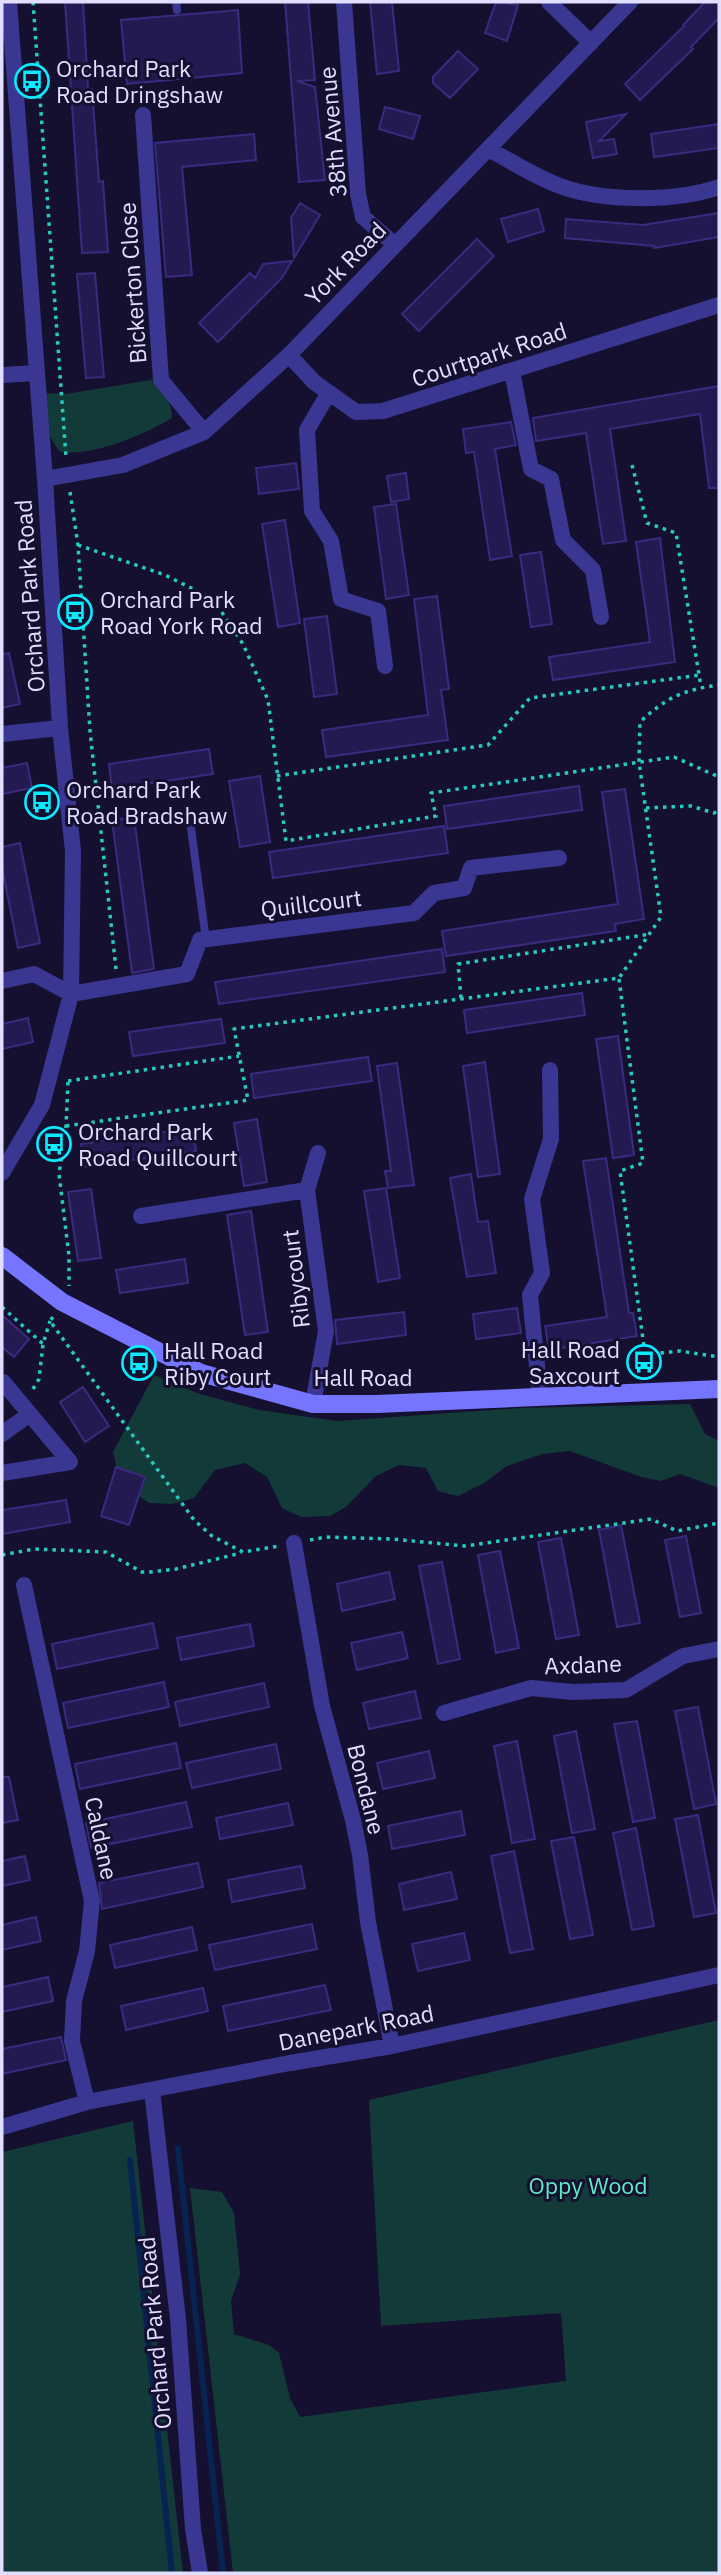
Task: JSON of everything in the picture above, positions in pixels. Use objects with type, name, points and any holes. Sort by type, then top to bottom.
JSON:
[{"type":"street","name":"Orchard Park Road","points":[[2,1173],[42,1105],[71,994],[72,851],[60,728],[37,373],[8,55],[9,2]]},
{"type":"street","name":"38th Avenue","points":[[344,2],[358,194],[363,217],[394,244]]},
{"type":"street","points":[[549,2],[591,43]]},
{"type":"street","name":"York Road","points":[[45,479],[124,465],[204,432],[289,355],[630,2]]},
{"type":"street","name":"Bickerton Close","points":[[143,115],[161,380],[204,432]]},
{"type":"street","points":[[488,149],[559,186],[600,196],[662,197],[719,187]]},
{"type":"street","name":"Courtpark Road","points":[[289,355],[328,394],[356,412],[383,411],[719,304]]},
{"type":"street","points":[[512,371],[531,469],[551,480],[563,540],[593,570],[601,617]]},
{"type":"street","points":[[2,375],[37,373]]},
{"type":"street","points":[[328,394],[307,430],[312,511],[331,541],[341,599],[378,611],[385,666]]},
{"type":"street","points":[[2,734],[60,728]]},
{"type":"street","name":"Quillcourt","points":[[206,940],[414,913],[435,893],[464,887],[471,868],[559,858]]},
{"type":"street","points":[[2,981],[34,974],[71,994],[187,974],[200,940],[206,940]]},
{"type":"street","points":[[540,1395],[530,1295],[542,1273],[532,1199],[551,1139],[550,1070]]},
{"type":"street","name":"Ribycourt","points":[[313,1404],[326,1331],[307,1190],[318,1153]]},
{"type":"street","points":[[141,1216],[307,1190]]},
{"type":"street","name":"Hall Road","points":[[2,1256],[62,1302],[201,1373],[313,1404],[377,1404],[719,1389]]},
{"type":"street","points":[[2,1474],[70,1462],[3,1382]]},
{"type":"street","points":[[2,1434],[26,1409]]},
{"type":"street","name":"Bondane","points":[[294,1543],[322,1706],[358,1843],[368,1922],[392,2046]]},
{"type":"street","name":"Caldane","points":[[24,1585],[92,1901],[87,1951],[74,2001],[72,2041],[87,2102]]},
{"type":"street","name":"Axdane","points":[[444,1713],[531,1688],[573,1692],[626,1690],[682,1656],[719,1649]]},
{"type":"street","name":"Danepark Road","points":[[2,2127],[87,2102],[392,2046],[719,1975]]},
{"type":"street","name":"Orchard Park Road","points":[[152,2090],[178,2319],[193,2529],[200,2573]]},
{"type":"lane","points":[[191,828],[206,940]]},
{"type":"path","points":[[33,2],[68,475],[78,545],[90,731],[116,971]]},
{"type":"path","points":[[632,465],[647,523],[676,533],[701,687]]},
{"type":"path","points":[[78,545],[165,575],[212,599],[243,644],[268,701],[286,841],[436,816],[431,793],[639,762],[674,757],[719,777]]},
{"type":"path","points":[[278,775],[488,745],[530,698],[699,675]]},
{"type":"path","points":[[719,685],[693,689],[662,702],[640,722],[639,762],[661,918],[619,978],[643,1163],[620,1171],[645,1354],[680,1351],[719,1357]]},
{"type":"path","points":[[646,808],[691,806],[714,813],[719,810]]},
{"type":"path","points":[[461,998],[457,964],[650,934]]},
{"type":"path","points":[[66,1126],[248,1100],[234,1029],[619,978]]},
{"type":"path","points":[[68,1081],[240,1056]]},
{"type":"path","points":[[2,1307],[43,1344]]},
{"type":"path","points":[[26,1409],[39,1380],[43,1344],[50,1321]]},
{"type":"path","points":[[652,1354],[656,1393]]},
{"type":"path","points":[[326,1537],[392,1539],[465,1546],[650,1519],[677,1531],[719,1523]]},
{"type":"path","points":[[2,1555],[34,1549],[106,1552],[142,1572],[150,1572],[176,1569],[243,1552]]},
{"type":"green space","points":[[151,380],[166,397],[172,418],[117,444],[71,453],[59,451],[50,437],[45,393],[66,394]]},
{"type":"green space","points":[[154,1375],[197,1393],[259,1410],[337,1421],[521,1408],[690,1404],[705,1434],[719,1441],[719,1488],[680,1474],[661,1481],[641,1477],[570,1451],[542,1454],[507,1466],[484,1483],[458,1496],[438,1491],[426,1468],[399,1465],[376,1476],[346,1507],[330,1516],[301,1517],[282,1508],[267,1477],[245,1463],[215,1470],[194,1498],[172,1504],[149,1503],[121,1484],[113,1452]]},
{"type":"green space","name":"Oppy Wood","points":[[719,2020],[719,2573],[233,2573],[190,2188],[222,2192],[234,2213],[240,2274],[231,2301],[234,2334],[269,2345],[279,2353],[290,2398],[300,2417],[566,2381],[561,2313],[381,2326],[369,2100]]},
{"type":"green space","points":[[133,2121],[183,2573],[2,2573],[2,2152]]},
{"type":"building","points":[[65,2],[83,2],[88,89],[92,89],[99,182],[103,181],[108,252],[82,253]]},
{"type":"building","points":[[285,2],[308,2],[315,80],[297,81],[315,87],[325,180],[299,182]]},
{"type":"building","points":[[370,2],[392,2],[399,71],[377,74]]},
{"type":"building","points":[[496,2],[518,5],[507,41],[485,33]]},
{"type":"building","points":[[705,2],[719,2],[719,18],[691,47],[693,49],[640,100],[625,84]]},
{"type":"building","points":[[238,10],[242,73],[127,84],[121,20]]},
{"type":"building","points":[[458,51],[478,69],[450,98],[433,83],[433,77]]},
{"type":"building","points":[[385,107],[420,116],[413,139],[379,129]]},
{"type":"building","points":[[626,114],[599,141],[614,139],[617,154],[593,158],[586,122]]},
{"type":"building","points":[[719,124],[719,148],[654,157],[651,134]]},
{"type":"building","points":[[254,134],[256,160],[182,167],[192,275],[166,277],[155,143]]},
{"type":"building","points":[[300,203],[320,215],[294,258],[291,218]]},
{"type":"building","points":[[538,209],[544,231],[508,242],[501,219]]},
{"type":"building","points":[[719,213],[719,237],[654,248],[565,238],[566,219],[643,225]]},
{"type":"building","points":[[477,239],[494,256],[419,331],[402,314]]},
{"type":"building","points":[[292,261],[282,278],[218,342],[199,323],[250,273],[255,278],[263,264]]},
{"type":"building","points":[[95,273],[104,377],[86,378],[77,274]]},
{"type":"building","points":[[719,386],[719,488],[709,488],[700,414],[610,429],[626,541],[603,544],[586,433],[536,441],[533,418]]},
{"type":"building","points":[[511,422],[516,445],[495,449],[512,556],[490,560],[474,452],[466,453],[463,429]]},
{"type":"building","points":[[296,463],[299,489],[259,494],[256,468]]},
{"type":"building","points":[[406,473],[409,499],[391,502],[387,476]]},
{"type":"building","points":[[396,504],[409,595],[386,599],[374,507]]},
{"type":"building","points":[[285,520],[300,623],[278,627],[262,524]]},
{"type":"building","points":[[660,538],[675,662],[553,680],[549,657],[650,642],[636,542]]},
{"type":"building","points":[[541,552],[552,624],[531,627],[520,555]]},
{"type":"building","points":[[437,596],[449,689],[441,690],[448,740],[326,757],[322,730],[428,715],[414,599]]},
{"type":"building","points":[[327,616],[337,694],[314,697],[304,619]]},
{"type":"building","points":[[9,653],[20,704],[2,708],[2,654]]},
{"type":"building","points":[[209,749],[213,774],[112,789],[109,764]]},
{"type":"building","points":[[27,763],[32,788],[2,794],[2,768]]},
{"type":"building","points":[[260,776],[270,842],[240,847],[229,781]]},
{"type":"building","points":[[579,786],[582,810],[447,829],[444,806]]},
{"type":"building","points":[[625,789],[644,919],[615,924],[616,931],[446,956],[442,931],[618,904],[602,792]]},
{"type":"building","points":[[134,817],[154,969],[132,973],[112,820]]},
{"type":"building","points":[[444,826],[448,853],[273,878],[269,852]]},
{"type":"building","points":[[20,843],[40,943],[18,948],[2,867],[2,847]]},
{"type":"building","points":[[442,949],[445,972],[219,1004],[215,982]]},
{"type":"building","points":[[582,993],[585,1015],[467,1033],[464,1010]]},
{"type":"building","points":[[28,1018],[33,1042],[2,1049],[2,1024]]},
{"type":"building","points":[[221,1019],[225,1043],[133,1056],[129,1032]]},
{"type":"building","points":[[618,1036],[634,1155],[613,1158],[596,1039]]},
{"type":"building","points":[[368,1057],[372,1081],[254,1098],[251,1074]]},
{"type":"building","points":[[485,1062],[500,1174],[478,1177],[463,1066]]},
{"type":"building","points":[[397,1063],[414,1185],[388,1188],[385,1171],[391,1171],[377,1066]]},
{"type":"building","points":[[257,1119],[267,1182],[244,1186],[234,1123]]},
{"type":"building","points":[[193,1128],[196,1151],[84,1167],[81,1144]]},
{"type":"building","points":[[606,1158],[629,1313],[633,1313],[637,1336],[549,1350],[545,1326],[607,1317],[583,1161]]},
{"type":"building","points":[[471,1174],[478,1222],[488,1221],[496,1273],[467,1277],[450,1178]]},
{"type":"building","points":[[386,1188],[400,1278],[378,1282],[364,1191]]},
{"type":"building","points":[[91,1189],[101,1258],[78,1261],[68,1192]]},
{"type":"building","points":[[251,1211],[268,1332],[245,1335],[227,1215]]},
{"type":"building","points":[[185,1259],[188,1283],[120,1293],[116,1270]]},
{"type":"building","points":[[517,1308],[521,1333],[476,1339],[473,1314]]},
{"type":"building","points":[[404,1312],[406,1335],[337,1344],[335,1320]]},
{"type":"building","points":[[2,1315],[29,1339],[14,1357],[2,1347]]},
{"type":"building","points":[[83,1387],[109,1426],[85,1442],[60,1402]]},
{"type":"building","points":[[116,1467],[145,1477],[129,1525],[101,1516]]},
{"type":"building","points":[[66,1500],[70,1522],[2,1534],[2,1510]]},
{"type":"building","points":[[621,1525],[640,1623],[617,1627],[599,1530]]},
{"type":"building","points":[[686,1536],[701,1613],[680,1617],[665,1540]]},
{"type":"building","points":[[561,1538],[579,1635],[556,1639],[538,1542]]},
{"type":"building","points":[[500,1551],[519,1648],[496,1653],[478,1555]]},
{"type":"building","points":[[442,1562],[460,1659],[438,1664],[419,1566]]},
{"type":"building","points":[[389,1572],[395,1599],[342,1611],[337,1584]]},
{"type":"building","points":[[153,1623],[158,1648],[57,1669],[52,1644]]},
{"type":"building","points":[[250,1624],[254,1646],[181,1660],[177,1638]]},
{"type":"building","points":[[402,1632],[408,1658],[357,1670],[351,1643]]},
{"type":"building","points":[[164,1682],[169,1707],[68,1728],[63,1703]]},
{"type":"building","points":[[264,1683],[269,1707],[180,1726],[175,1702]]},
{"type":"building","points":[[415,1691],[421,1718],[369,1729],[363,1703]]},
{"type":"building","points":[[698,1707],[716,1804],[694,1809],[675,1711]]},
{"type":"building","points":[[637,1721],[655,1818],[633,1822],[614,1724]]},
{"type":"building","points":[[576,1731],[595,1829],[572,1833],[554,1736]]},
{"type":"building","points":[[517,1741],[535,1839],[512,1843],[494,1746]]},
{"type":"building","points":[[176,1743],[181,1768],[80,1789],[75,1764]]},
{"type":"building","points":[[276,1744],[281,1769],[192,1788],[186,1763]]},
{"type":"building","points":[[429,1751],[435,1778],[383,1789],[377,1763]]},
{"type":"building","points":[[2,1777],[9,1777],[18,1820],[2,1823]]},
{"type":"building","points":[[186,1802],[192,1827],[91,1848],[86,1823]]},
{"type":"building","points":[[288,1803],[293,1825],[220,1839],[216,1818]]},
{"type":"building","points":[[461,1811],[465,1835],[392,1849],[388,1826]]},
{"type":"building","points":[[698,1815],[716,1913],[694,1917],[675,1819]]},
{"type":"building","points":[[636,1828],[654,1926],[632,1930],[613,1833]]},
{"type":"building","points":[[574,1837],[593,1935],[570,1939],[551,1841]]},
{"type":"building","points":[[514,1851],[533,1949],[510,1953],[491,1856]]},
{"type":"building","points":[[25,1856],[30,1880],[2,1886],[2,1861]]},
{"type":"building","points":[[198,1863],[203,1887],[102,1909],[99,1883]]},
{"type":"building","points":[[301,1866],[305,1888],[232,1902],[228,1880]]},
{"type":"building","points":[[451,1872],[457,1899],[404,1910],[399,1884]]},
{"type":"building","points":[[36,1917],[41,1941],[2,1950],[2,1925]]},
{"type":"building","points":[[312,1924],[317,1949],[215,1970],[209,1945]]},
{"type":"building","points":[[192,1927],[197,1950],[115,1968],[110,1945]]},
{"type":"building","points":[[464,1933],[470,1960],[418,1971],[412,1944]]},
{"type":"building","points":[[48,1977],[53,2001],[2,2012],[2,1987]]},
{"type":"building","points":[[325,1985],[331,2010],[228,2031],[223,2006]]},
{"type":"building","points":[[203,1988],[208,2011],[126,2030],[121,2006]]},
{"type":"building","points":[[61,2037],[66,2060],[2,2074],[2,2049]]},
{"type":"waterway","points":[[178,2148],[223,2573]]},
{"type":"waterway","points":[[130,2160],[172,2573]]},
{"type":"place","name":"Orchard Park Road Dringshaw","points":[[32,81]]},
{"type":"place","name":"Orchard Park Road York Road","points":[[75,612]]},
{"type":"place","name":"Orchard Park Road Bradshaw","points":[[42,802]]},
{"type":"place","name":"Orchard Park Road Quillcourt","points":[[54,1144]]},
{"type":"place","name":"Hall Road Saxcourt","points":[[644,1362]]},
{"type":"place","name":"Hall Road Riby Court","points":[[139,1363]]}]
